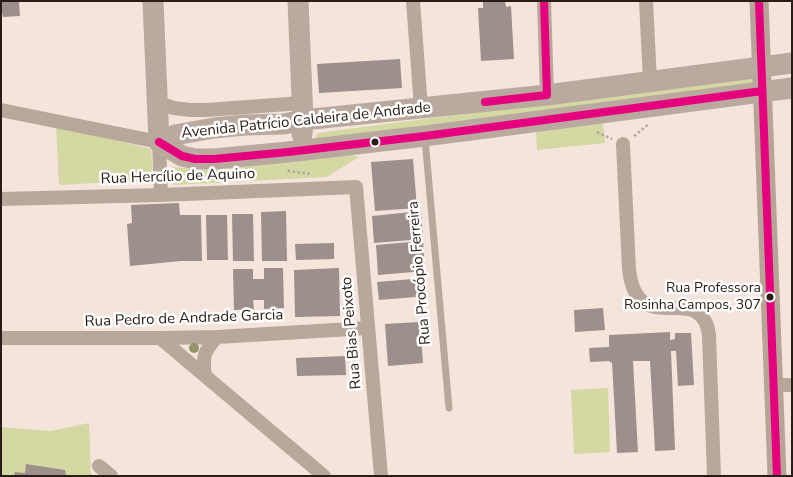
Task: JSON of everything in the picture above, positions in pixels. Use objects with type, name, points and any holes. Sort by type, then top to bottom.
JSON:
[{"type":"main road","points":[[153,1],[159,142]]},
{"type":"main road","points":[[285,152],[302,135],[303,112],[298,1]]},
{"type":"main road","name":"Avenida Patrício Caldeira de Andrade","points":[[159,142],[175,134],[214,128],[284,124],[303,112],[421,108],[547,95],[792,62]]},
{"type":"main road","name":"Avenida Patrício Caldeira de Andrade","points":[[159,142],[182,156],[196,159],[214,159],[425,136],[792,88]]},
{"type":"street","points":[[413,1],[421,108]]},
{"type":"street","points":[[544,1],[547,95]]},
{"type":"street","points":[[646,1],[650,81]]},
{"type":"street","points":[[759,1],[762,91],[783,385],[777,476]]},
{"type":"street","points":[[158,103],[190,110],[303,112]]},
{"type":"street","points":[[1,110],[159,142],[160,195]]},
{"type":"street","points":[[623,144],[629,269],[633,290],[646,304],[658,308],[693,310],[702,316],[707,325],[709,335],[714,476]]},
{"type":"street","name":"Rua Hercílio de Aquino","points":[[1,199],[356,187]]},
{"type":"street","name":"Rua Bias Peixoto","points":[[356,187],[380,475]]},
{"type":"street","name":"Rua Pedro de Andrade Garcia","points":[[1,338],[218,337],[368,328]]},
{"type":"street","points":[[205,376],[203,365],[206,351],[218,337]]},
{"type":"street","points":[[160,338],[324,476]]},
{"type":"street","points":[[99,466],[112,476]]},
{"type":"lane","name":"Rua Procópio Ferreira","points":[[425,136],[449,408]]},
{"type":"path","points":[[285,152],[280,164],[289,171],[313,174],[322,178],[330,182],[330,188]]},
{"type":"green space","points":[[753,76],[753,87],[311,145],[318,133]]},
{"type":"green space","points":[[603,123],[605,143],[537,150],[536,130]]},
{"type":"green space","points":[[56,125],[151,149],[153,180],[59,185]]},
{"type":"green space","points":[[340,153],[359,157],[327,177],[173,185],[173,167],[200,170],[231,168]]},
{"type":"green space","points":[[608,388],[610,452],[574,454],[571,390]]},
{"type":"green space","points":[[89,423],[91,473],[94,476],[1,476],[1,427],[51,431]]},
{"type":"building","points":[[1,1],[19,1],[20,16],[3,17]]},
{"type":"building","points":[[483,1],[505,1],[506,7],[511,6],[514,59],[481,61],[478,8],[483,8]]},
{"type":"building","points":[[400,59],[402,88],[319,93],[317,64]]},
{"type":"building","points":[[413,159],[417,208],[375,211],[371,162]]},
{"type":"building","points":[[179,203],[180,215],[201,215],[202,261],[130,266],[127,224],[132,223],[131,205]]},
{"type":"building","points":[[286,211],[287,261],[262,261],[261,212]]},
{"type":"building","points":[[421,211],[423,239],[374,243],[372,216]]},
{"type":"building","points":[[232,214],[253,214],[254,261],[233,261]]},
{"type":"building","points":[[206,215],[227,215],[228,260],[207,260]]},
{"type":"building","points":[[423,241],[425,271],[378,275],[376,245]]},
{"type":"building","points":[[334,243],[334,259],[296,260],[295,244]]},
{"type":"building","points":[[264,268],[283,268],[284,308],[264,309],[264,300],[253,300],[254,309],[234,310],[233,269],[253,269],[253,279],[264,279]]},
{"type":"building","points":[[339,268],[340,316],[295,317],[294,270]]},
{"type":"building","points":[[425,278],[427,296],[379,300],[377,282]]},
{"type":"building","points":[[603,308],[605,330],[575,332],[574,310]]},
{"type":"building","points":[[420,322],[423,363],[388,366],[385,324]]},
{"type":"building","points":[[670,332],[670,340],[675,339],[675,333],[691,333],[694,385],[678,386],[676,351],[671,351],[675,450],[655,451],[650,361],[633,361],[638,452],[617,453],[612,362],[590,362],[589,348],[609,347],[609,335]]},
{"type":"building","points":[[345,356],[346,375],[297,376],[296,358]]},
{"type":"building","points":[[26,464],[65,470],[66,476],[14,476],[15,472],[25,473]]},
{"type":"transit line","points":[[485,102],[547,95],[544,1]]},
{"type":"transit line","points":[[759,1],[777,476]]},
{"type":"transit line","points":[[159,142],[182,156],[195,159],[214,159],[425,136],[762,91]]},
{"type":"place","name":"Rua Professora Rosinha Campos, 307","points":[[770,297]]}]
